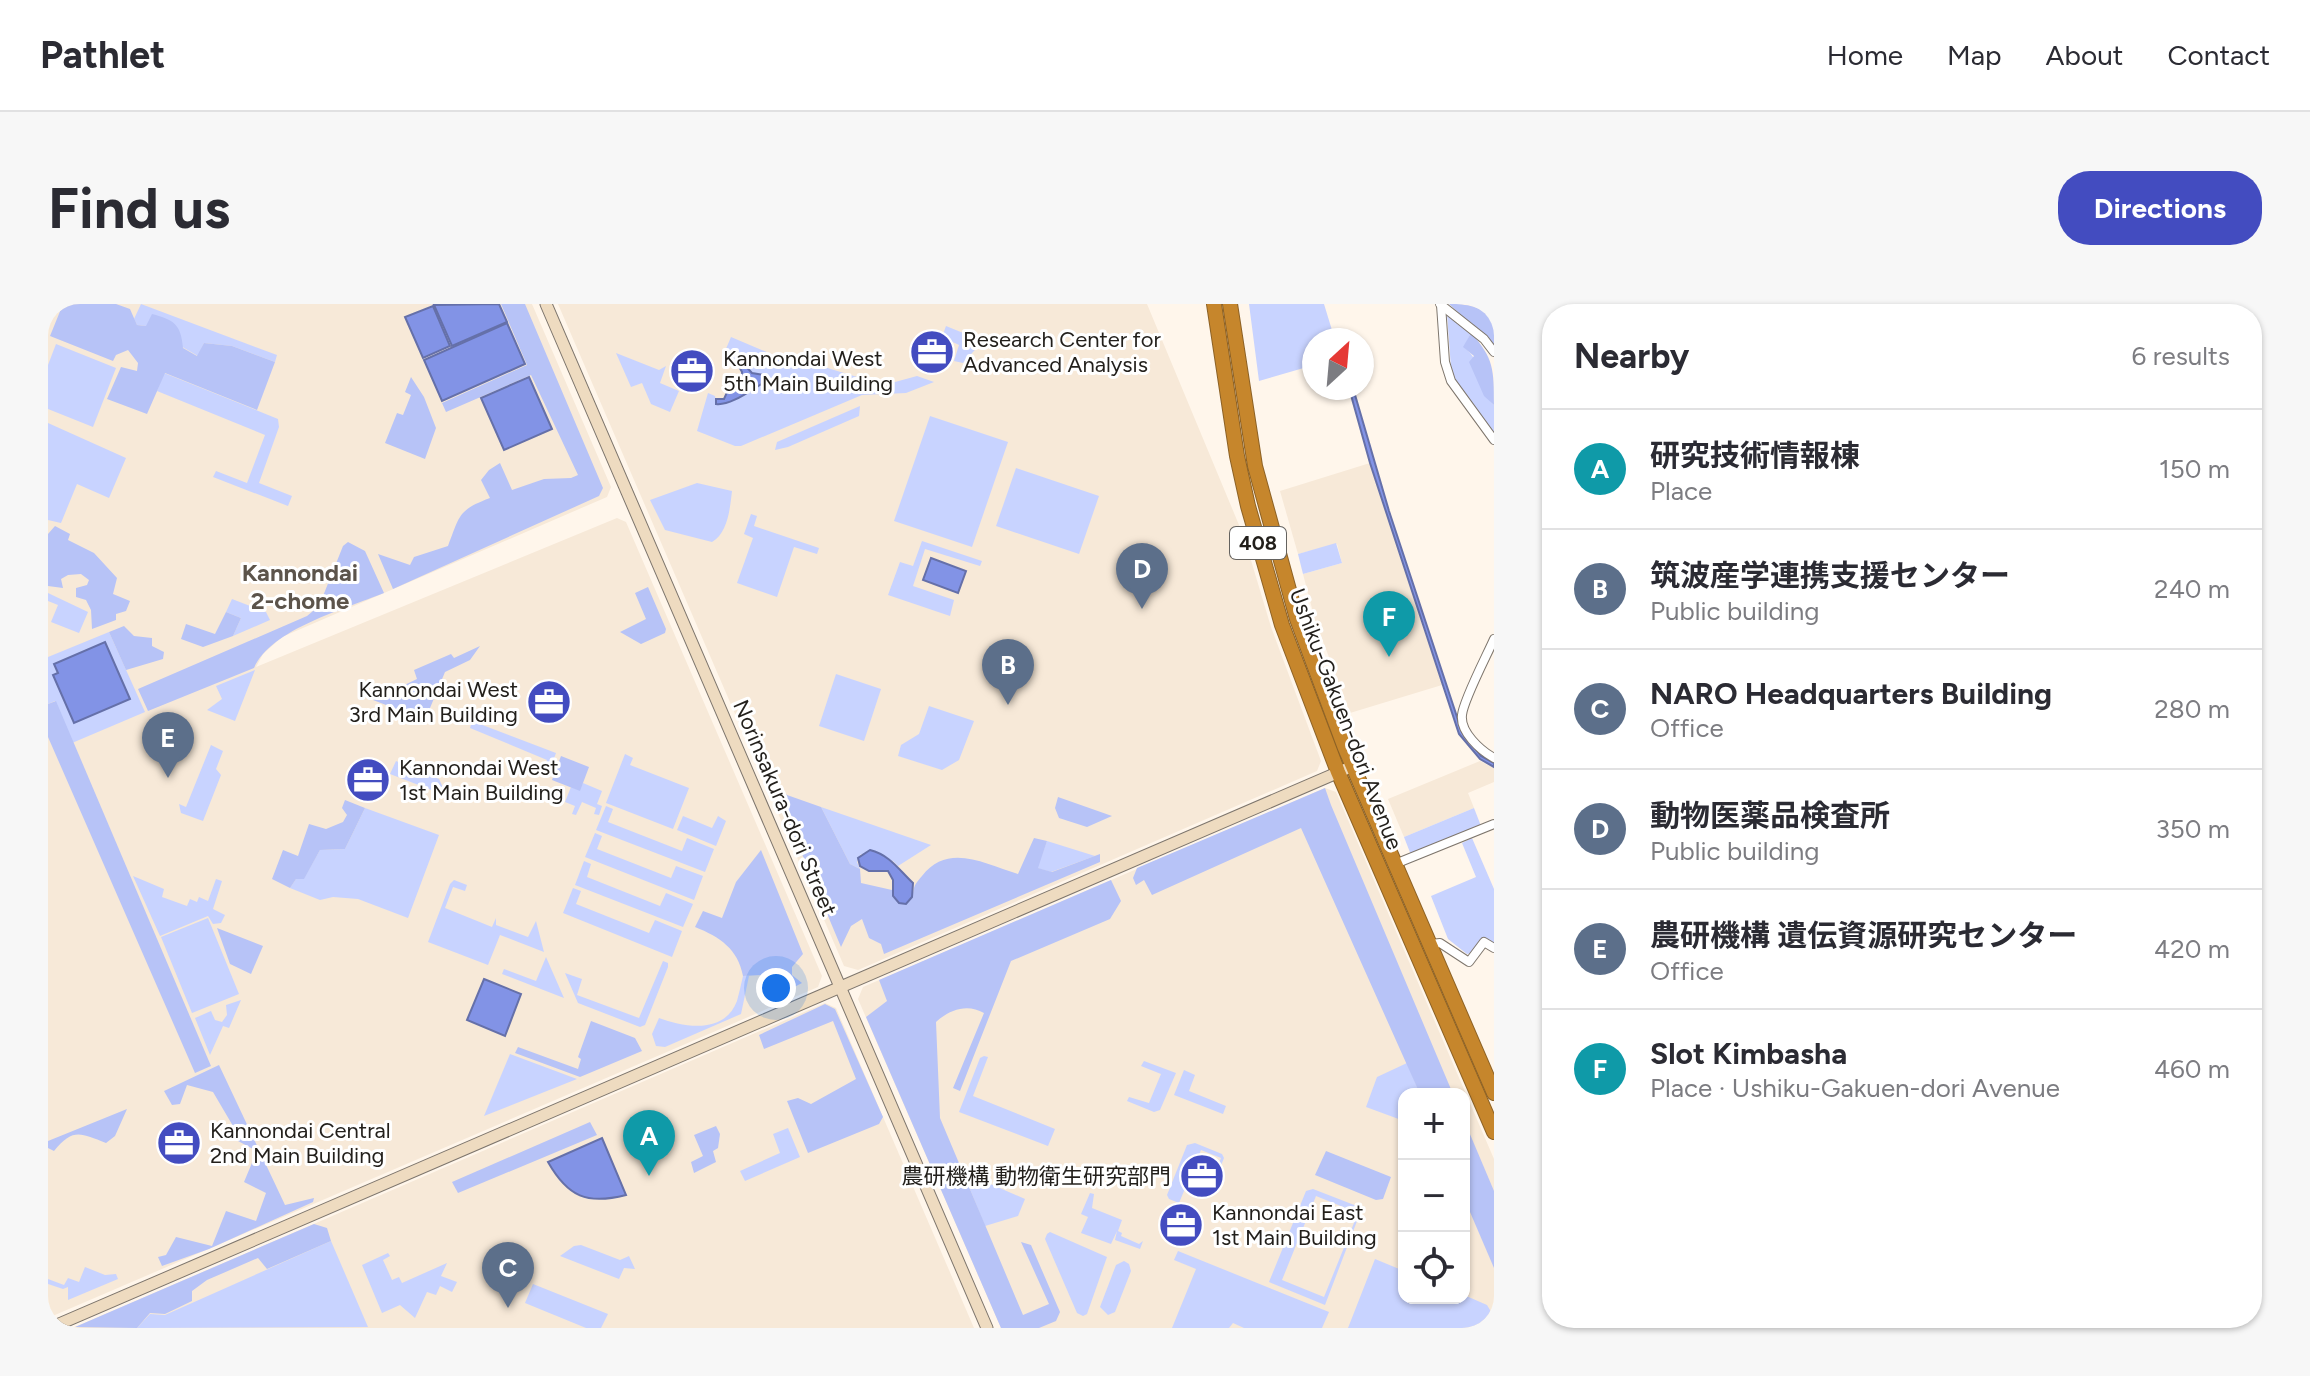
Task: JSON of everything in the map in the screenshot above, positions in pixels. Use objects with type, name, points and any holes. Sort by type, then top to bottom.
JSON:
[{"type":"highway","name":"Ushiku-Gakuen-dori Avenue","points":[[1214,304],[1227,400],[1248,506],[1282,625],[1345,769],[1494,1132]]},
{"type":"highway","name":"Ushiku-Gakuen-dori Avenue","points":[[1230,304],[1248,430],[1263,502],[1345,769],[1395,864],[1494,1093]]},
{"type":"street","name":"Norinsakura-dori Street","points":[[546,304],[987,1328]]},
{"type":"street","points":[[1440,305],[1484,339],[1494,352]]},
{"type":"street","points":[[1440,305],[1445,362],[1451,381],[1494,440]]},
{"type":"street","points":[[1494,639],[1461,715],[1465,730],[1483,752],[1494,758]]},
{"type":"street","points":[[50,1328],[1345,769]]},
{"type":"street","points":[[1395,864],[1494,824]]},
{"type":"street","points":[[1430,944],[1440,943],[1469,962],[1484,942],[1494,948]]},
{"type":"shaded area","points":[[48,304],[532,304],[611,487],[607,497],[282,637],[263,654],[256,667],[617,518],[626,522],[822,976],[818,987],[48,1318]]},
{"type":"shaded area","points":[[63,304],[116,304],[130,309],[137,325],[146,326],[152,314],[166,318],[178,328],[183,348],[197,356],[204,343],[232,346],[275,362],[257,410],[165,373],[147,414],[107,399],[121,367],[137,371],[138,363],[128,350],[116,355],[113,361],[50,336]]},
{"type":"shaded area","points":[[141,304],[277,355],[275,362],[232,346],[204,343],[198,356],[146,326],[137,325],[134,319]]},
{"type":"shaded area","points":[[499,304],[507,322],[452,346],[434,305]]},
{"type":"shaded area","points":[[501,304],[525,304],[603,488],[599,496],[393,589],[378,554],[410,565],[414,557],[448,546],[466,510],[490,498],[481,480],[500,463],[512,490],[544,479],[578,475],[531,375],[446,412],[442,403],[527,365]]},
{"type":"shaded area","points":[[558,304],[1147,304],[1244,537],[1271,627],[1321,761],[1317,771],[858,970],[844,966]]},
{"type":"shaded area","points":[[1249,304],[1324,304],[1331,328],[1302,328],[1302,368],[1259,381]]},
{"type":"shaded area","points":[[1449,304],[1473,307],[1494,320],[1494,345]]},
{"type":"shaded area","points":[[433,306],[450,346],[423,358],[405,317]]},
{"type":"shaded area","points":[[1447,314],[1471,333],[1464,347],[1475,361],[1484,390],[1494,405],[1494,434],[1456,382],[1451,368]]},
{"type":"shaded area","points":[[507,323],[525,364],[442,401],[424,360]]},
{"type":"shaded area","points":[[946,326],[983,341],[963,363],[954,361],[959,345],[942,337]]},
{"type":"shaded area","points":[[1471,333],[1491,365],[1494,405],[1484,396],[1469,362],[1474,356],[1463,347]]},
{"type":"shaded area","points":[[731,337],[807,369],[811,363],[887,386],[890,380],[895,382],[917,376],[934,382],[906,393],[862,395],[735,446],[697,431],[708,393],[715,396],[716,404],[729,402],[766,380],[747,370],[741,361],[737,365],[722,358]]},
{"type":"shaded area","points":[[56,344],[116,368],[93,427],[48,409],[48,365]]},
{"type":"shaded area","points":[[616,353],[659,370],[666,366],[660,383],[679,391],[670,412],[651,404],[642,383],[631,387]]},
{"type":"shaded area","points":[[740,360],[752,373],[764,375],[765,382],[735,400],[716,404],[716,399],[724,399],[728,390],[741,385],[742,372],[737,363]]},
{"type":"shaded area","points":[[164,373],[278,419],[279,427],[259,483],[292,496],[288,506],[213,477],[216,471],[247,483],[265,435],[157,391]]},
{"type":"shaded area","points":[[411,377],[424,397],[436,428],[425,459],[385,443],[397,413],[403,415],[411,395],[405,392]]},
{"type":"shaded area","points":[[529,377],[552,429],[504,450],[481,398]]},
{"type":"shaded area","points":[[1352,400],[1357,400],[1389,511],[1462,732],[1481,756],[1494,763],[1494,767],[1480,759],[1459,734]]},
{"type":"shaded area","points":[[860,406],[859,416],[775,450],[777,442]]},
{"type":"shaded area","points":[[930,416],[1008,442],[972,547],[894,521]]},
{"type":"shaded area","points":[[48,423],[126,458],[109,498],[77,484],[61,523],[48,520]]},
{"type":"shaded area","points":[[1370,463],[1442,685],[1350,713],[1315,620],[1303,574],[1342,563],[1337,544],[1298,554],[1280,491]]},
{"type":"shaded area","points":[[1016,468],[1099,496],[1079,554],[996,526]]},
{"type":"shaded area","points":[[697,483],[732,491],[725,526],[712,542],[665,530],[650,500]]},
{"type":"shaded area","points":[[751,514],[757,516],[754,526],[819,548],[817,554],[794,547],[777,597],[737,583],[753,538],[744,534]]},
{"type":"shaded area","points":[[55,526],[70,534],[68,540],[94,553],[117,578],[113,594],[130,601],[126,611],[116,614],[116,620],[92,629],[91,610],[86,600],[76,597],[76,588],[87,585],[89,580],[81,574],[61,579],[63,588],[48,586],[48,534]]},
{"type":"shaded area","points":[[922,541],[982,561],[980,566],[925,549],[913,586],[954,600],[950,616],[888,595],[900,562],[913,566]]},
{"type":"shaded area","points":[[348,542],[365,551],[384,593],[292,631],[263,654],[254,668],[148,711],[138,689],[307,616],[319,606],[343,546]]},
{"type":"shaded area","points":[[1336,543],[1342,563],[1303,574],[1298,554]]},
{"type":"shaded area","points":[[931,558],[966,571],[958,593],[923,580]]},
{"type":"shaded area","points":[[648,587],[666,629],[665,633],[641,644],[620,632],[646,619],[635,593]]},
{"type":"shaded area","points":[[48,593],[88,612],[79,633],[51,622],[58,605],[48,601]]},
{"type":"shaded area","points":[[232,599],[266,612],[270,620],[233,636],[241,618],[226,612]]},
{"type":"shaded area","points":[[226,612],[241,618],[233,636],[203,647],[181,639],[186,624],[215,634]]},
{"type":"shaded area","points":[[124,626],[134,636],[152,638],[152,646],[164,652],[163,659],[126,670],[109,632]]},
{"type":"shaded area","points":[[109,632],[145,712],[72,743],[55,701],[48,704],[48,657]]},
{"type":"shaded area","points":[[105,642],[130,699],[74,723],[53,675],[58,673],[54,664]]},
{"type":"shaded area","points":[[480,646],[470,660],[445,672],[425,720],[373,700],[417,679],[414,670]]},
{"type":"shaded area","points":[[255,670],[235,721],[207,710],[222,699],[216,686]]},
{"type":"shaded area","points":[[836,674],[881,689],[864,741],[819,726]]},
{"type":"shaded area","points":[[56,701],[211,1066],[195,1073],[48,737],[48,704]]},
{"type":"shaded area","points":[[929,706],[974,721],[959,760],[942,770],[898,756],[901,745],[919,734]]},
{"type":"shaded area","points":[[472,721],[556,753],[548,775],[542,772],[547,760],[470,728]]},
{"type":"shaded area","points":[[211,745],[223,751],[216,769],[221,775],[203,821],[181,813],[179,804],[186,807]]},
{"type":"shaded area","points":[[625,754],[633,758],[630,765],[689,788],[673,829],[606,803]]},
{"type":"shaded area","points":[[561,756],[589,767],[580,791],[552,780]]},
{"type":"shaded area","points":[[396,761],[439,779],[447,796],[390,774]]},
{"type":"shaded area","points":[[1480,761],[1494,768],[1494,782],[1468,793],[1474,808],[1404,837],[1388,799]]},
{"type":"shaded area","points":[[771,780],[787,795],[821,807],[850,864],[860,869],[861,883],[892,890],[893,896],[913,893],[917,882],[932,866],[943,860],[967,858],[1018,874],[1034,838],[1047,841],[1038,868],[1052,872],[1100,854],[1100,862],[884,954],[881,944],[869,938],[862,919],[851,926],[841,947]]},
{"type":"shaded area","points":[[583,783],[602,791],[597,804],[602,806],[599,815],[594,814],[596,808],[582,802],[576,815],[572,814],[575,806],[565,802],[571,787],[579,790]]},
{"type":"shaded area","points":[[1325,788],[1336,792],[1463,1088],[1398,1088],[1398,1304],[1470,1304],[1470,1103],[1494,1159],[1494,1328],[1001,1328],[858,999],[863,987]]},
{"type":"shaded area","points":[[1325,788],[1450,1088],[1417,1088],[1301,828],[1152,895],[1144,880],[1136,885],[1133,878],[1137,868]]},
{"type":"shaded area","points":[[1058,797],[1112,816],[1087,827],[1059,818],[1055,808]]},
{"type":"shaded area","points":[[345,800],[365,808],[345,849],[320,850],[304,879],[296,879],[290,888],[272,879],[283,850],[298,856],[309,824],[326,829],[343,822],[347,815],[342,808]]},
{"type":"shaded area","points":[[606,806],[613,809],[608,822],[682,851],[687,838],[714,849],[705,872],[596,830]]},
{"type":"shaded area","points":[[821,807],[931,845],[898,866],[893,861],[861,854],[857,862],[860,869],[850,864]]},
{"type":"shaded area","points":[[365,808],[439,835],[408,918],[358,899],[333,897],[320,900],[290,888],[296,879],[304,878],[320,850],[345,849]]},
{"type":"shaded area","points":[[1474,808],[1481,826],[1411,855],[1404,837]]},
{"type":"shaded area","points":[[683,816],[712,828],[718,816],[726,821],[716,846],[677,830]]},
{"type":"shaded area","points":[[595,833],[602,836],[597,849],[671,878],[676,866],[703,876],[694,900],[585,857]]},
{"type":"shaded area","points":[[1472,838],[1494,889],[1494,944],[1481,938],[1473,953],[1467,954],[1448,939],[1431,896],[1476,877],[1462,843]]},
{"type":"shaded area","points":[[1047,841],[1095,856],[1051,872],[1037,868]]},
{"type":"shaded area","points":[[761,850],[803,954],[792,967],[792,975],[802,983],[769,1000],[761,975],[743,976],[732,951],[712,935],[695,927],[703,911],[722,918],[736,882]]},
{"type":"shaded area","points":[[870,850],[889,859],[913,883],[912,897],[906,904],[899,903],[893,896],[893,880],[888,871],[869,871],[860,866],[858,858]]},
{"type":"shaded area","points":[[584,861],[591,864],[587,877],[660,906],[666,893],[693,904],[683,927],[575,885]]},
{"type":"shaded area","points":[[133,876],[164,889],[162,897],[187,906],[190,899],[197,902],[199,897],[208,901],[216,879],[222,881],[213,909],[225,915],[221,923],[213,924],[208,916],[160,936]]},
{"type":"shaded area","points":[[454,880],[467,885],[465,891],[453,887],[445,908],[492,927],[496,918],[496,925],[528,937],[536,921],[544,952],[500,935],[488,965],[428,942]]},
{"type":"shaded area","points":[[1111,880],[1121,901],[1110,919],[1011,961],[960,1091],[953,1088],[984,1013],[971,1008],[958,1009],[936,1022],[940,1118],[1023,1315],[1049,1304],[1021,1242],[1031,1245],[1060,1312],[1056,1321],[1039,1328],[1001,1328],[866,1017],[887,1001],[879,980]]},
{"type":"shaded area","points":[[573,888],[581,891],[576,904],[649,933],[655,920],[682,931],[672,957],[563,913]]},
{"type":"shaded area","points":[[208,918],[239,994],[192,1013],[161,937]]},
{"type":"shaded area","points":[[217,928],[263,946],[251,974],[230,964]]},
{"type":"shaded area","points":[[546,957],[564,998],[502,974],[504,969],[536,981]]},
{"type":"shaded area","points":[[663,961],[668,963],[668,967],[645,1025],[640,1027],[578,1003],[565,973],[582,979],[577,995],[639,1018]]},
{"type":"shaded area","points":[[743,976],[749,976],[741,1014],[665,1047],[656,1046],[652,1034],[659,1018],[691,1026],[713,1024],[723,1019],[737,1001]]},
{"type":"shaded area","points":[[484,979],[521,994],[505,1036],[467,1020]]},
{"type":"shaded area","points":[[241,1000],[229,1028],[223,1026],[210,1055],[195,1018],[211,1011],[215,1020],[222,1022],[227,1015],[226,1005]]},
{"type":"shaded area","points":[[825,1003],[836,1008],[974,1328],[73,1328]]},
{"type":"shaded area","points":[[825,1004],[835,1009],[883,1117],[879,1124],[808,1153],[787,1101],[798,1098],[811,1104],[856,1079],[833,1021],[764,1049],[759,1035]]},
{"type":"shaded area","points":[[591,1021],[635,1038],[642,1051],[580,1077],[515,1053],[518,1047],[578,1069],[581,1059],[578,1057]]},
{"type":"shaded area","points":[[510,1054],[577,1079],[484,1116]]},
{"type":"shaded area","points":[[988,1057],[973,1096],[1055,1129],[1048,1146],[959,1112],[980,1058]]},
{"type":"shaded area","points":[[1144,1061],[1176,1073],[1160,1110],[1154,1112],[1127,1101],[1129,1097],[1149,1103],[1161,1074],[1141,1066]]},
{"type":"shaded area","points":[[1407,1063],[1417,1088],[1398,1088],[1398,1119],[1366,1107],[1377,1077]]},
{"type":"shaded area","points":[[219,1065],[285,1205],[314,1198],[313,1202],[209,1249],[162,1266],[158,1257],[166,1255],[176,1237],[212,1246],[226,1211],[256,1221],[266,1193],[244,1182],[254,1158],[253,1149],[238,1141],[213,1092],[187,1085],[180,1104],[172,1105],[164,1091]]},
{"type":"shaded area","points":[[1184,1070],[1195,1075],[1189,1091],[1226,1106],[1223,1114],[1174,1095]]},
{"type":"shaded area","points":[[127,1109],[115,1136],[106,1143],[77,1135],[66,1139],[54,1151],[48,1148],[48,1141]]},
{"type":"shaded area","points":[[590,1122],[597,1135],[458,1193],[452,1182]]},
{"type":"shaded area","points":[[716,1126],[720,1134],[718,1148],[713,1151],[716,1162],[694,1173],[691,1162],[703,1156],[694,1135]]},
{"type":"shaded area","points":[[788,1128],[800,1157],[745,1181],[740,1171],[780,1153],[773,1134]]},
{"type":"shaded area","points":[[1470,1134],[1494,1191],[1494,1268],[1470,1212]]},
{"type":"shaded area","points":[[602,1138],[626,1195],[600,1199],[580,1195],[563,1183],[548,1162]]},
{"type":"shaded area","points":[[1195,1143],[1222,1154],[1224,1158],[1210,1193],[1221,1158],[1201,1150],[1179,1203],[1167,1195],[1187,1145]]},
{"type":"shaded area","points":[[1326,1151],[1391,1177],[1383,1199],[1376,1200],[1315,1175]]},
{"type":"shaded area","points":[[963,1172],[1025,1199],[1018,1216],[985,1226]]},
{"type":"shaded area","points":[[1313,1189],[1362,1208],[1325,1305],[1269,1282],[1306,1191]],"holes":[[[1316,1196],[1358,1213],[1324,1297],[1282,1280]]]},
{"type":"shaded area","points":[[1090,1193],[1094,1194],[1092,1208],[1122,1220],[1118,1231],[1122,1233],[1121,1236],[1139,1244],[1143,1241],[1140,1249],[1115,1240],[1117,1231],[1111,1244],[1081,1233],[1088,1217],[1081,1214]]},
{"type":"shaded area","points":[[314,1224],[327,1228],[331,1241],[267,1269],[258,1258],[207,1280],[192,1291],[192,1301],[165,1314],[150,1313],[137,1328],[75,1327]]},
{"type":"shaded area","points":[[1050,1232],[1107,1257],[1087,1314],[1083,1316],[1077,1313],[1045,1239]]},
{"type":"shaded area","points":[[331,1241],[368,1327],[137,1328],[150,1314],[165,1315]]},
{"type":"shaded area","points":[[581,1245],[620,1260],[629,1256],[635,1269],[624,1268],[619,1279],[560,1256]]},
{"type":"shaded area","points":[[1178,1251],[1329,1312],[1322,1328],[1244,1328],[1233,1323],[1229,1328],[1172,1328],[1196,1269],[1174,1260]]},
{"type":"shaded area","points":[[388,1253],[390,1256],[383,1260],[392,1280],[399,1277],[402,1283],[447,1263],[441,1276],[457,1282],[452,1292],[440,1286],[436,1295],[427,1292],[415,1318],[400,1305],[382,1313],[362,1265]]},
{"type":"shaded area","points":[[1375,1259],[1398,1269],[1398,1304],[1470,1304],[1470,1298],[1487,1305],[1493,1315],[1488,1328],[1348,1328]]},
{"type":"shaded area","points":[[1124,1261],[1131,1271],[1115,1312],[1108,1315],[1100,1307],[1116,1265]]},
{"type":"shaded area","points":[[85,1267],[105,1275],[116,1274],[118,1279],[68,1300],[68,1287],[63,1289],[48,1284],[48,1279],[64,1285],[68,1278],[79,1282]]},
{"type":"shaded area","points":[[533,1284],[608,1314],[601,1328],[586,1328],[525,1303]]},
{"type":"place","name":"Research Center for Advanced Analysis","points":[[932,352]]},
{"type":"place","name":"Kannondai West 5th Main Building","points":[[692,371]]},
{"type":"place","name":"動物医薬品検査所","points":[[1142,609]]},
{"type":"place","name":"Slot Kimbasha","points":[[1389,657]]},
{"type":"place","name":"Kannondai West 3rd Main Building","points":[[549,702]]},
{"type":"place","name":"筑波産学連携支援センター","points":[[1008,705]]},
{"type":"place","name":"農研機構 遺伝資源研究センター","points":[[168,778]]},
{"type":"place","name":"Kannondai West 1st Main Building","points":[[368,780]]},
{"type":"place","name":"Kannondai Central 2nd Main Building","points":[[179,1143]]},
{"type":"place","name":"研究技術情報棟","points":[[649,1176]]},
{"type":"place","name":"農研機構 動物衛生研究部門","points":[[1202,1176]]},
{"type":"place","name":"Kannondai East 1st Main Building","points":[[1181,1225]]},
{"type":"place","name":"NARO Headquarters Building","points":[[508,1308]]},
{"type":"district","name":"Kannondai 2-chome","points":[[300,586]]}]
